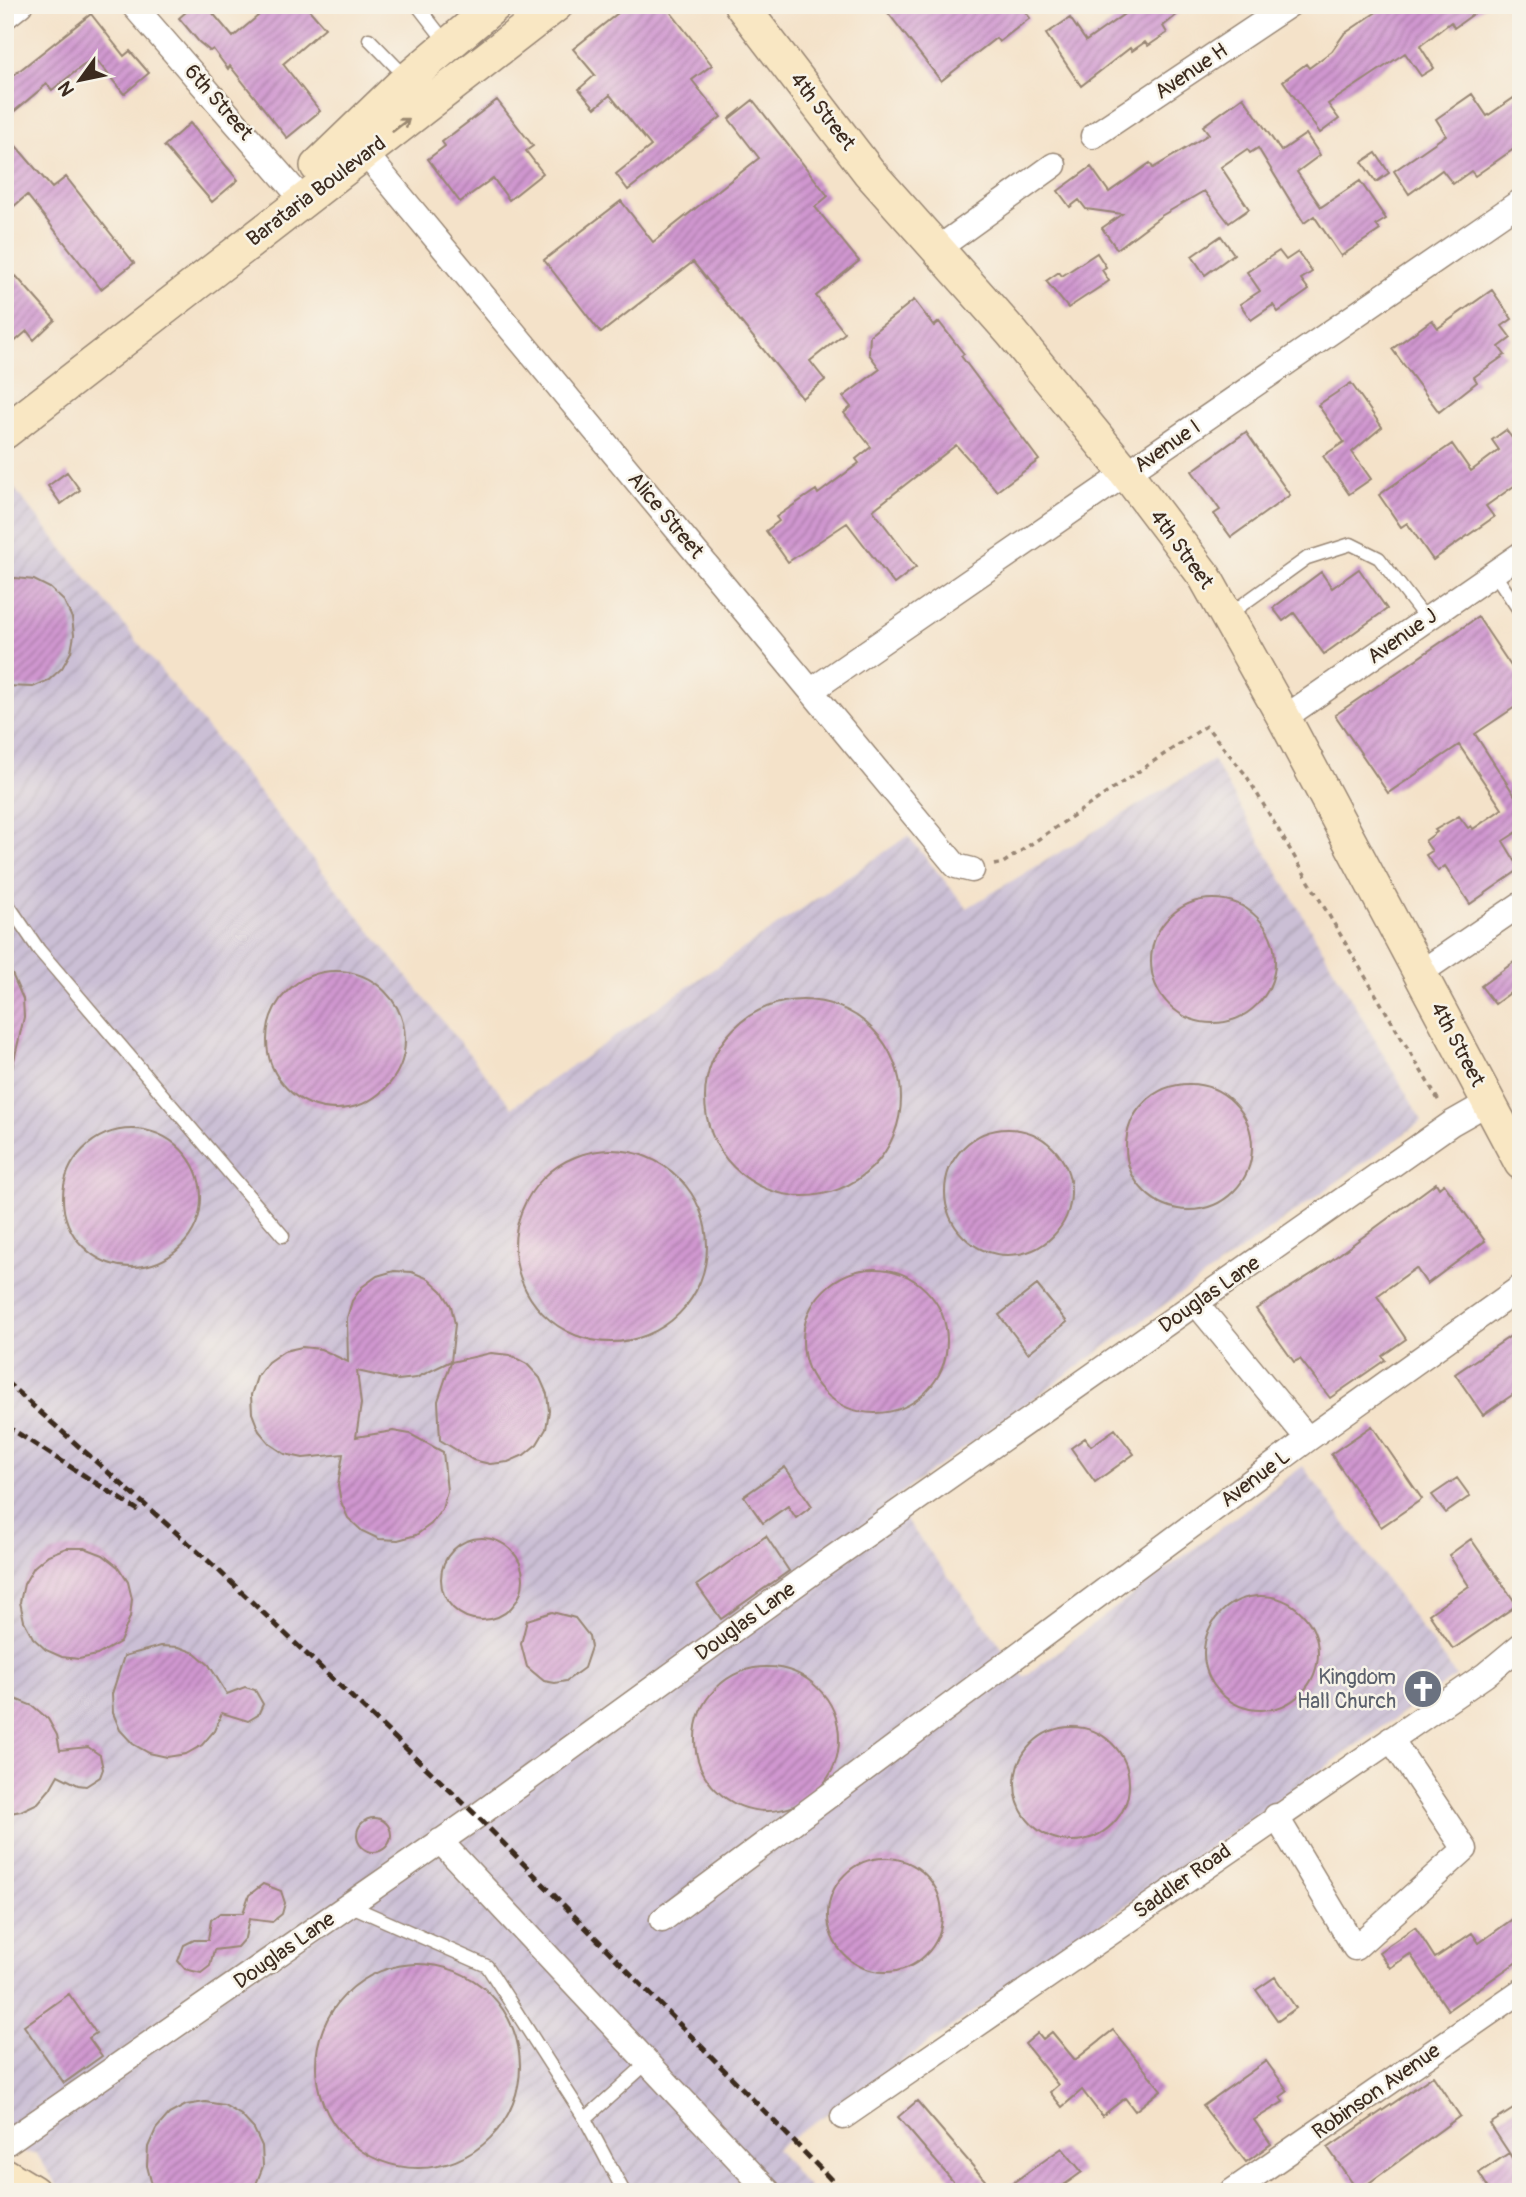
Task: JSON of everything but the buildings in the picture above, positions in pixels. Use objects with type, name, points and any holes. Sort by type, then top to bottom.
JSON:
[{"type":"main road","name":"Barataria Boulevard","points":[[5,432],[76,377],[298,193],[409,79],[495,5]]},
{"type":"main road","name":"Barataria Boulevard","points":[[298,193],[365,153],[556,5]]},
{"type":"main road","name":"4th Street","points":[[741,5],[869,172],[1012,333],[1127,474],[1205,577],[1284,718],[1521,1163]]},
{"type":"main road","points":[[5,2175],[33,2192]]},
{"type":"street","points":[[5,17],[20,5]]},
{"type":"street","name":"6th Street","points":[[134,5],[298,193]]},
{"type":"street","name":"Avenue H","points":[[1093,136],[1289,5]]},
{"type":"street","name":"Alice Street","points":[[365,153],[956,866],[972,870]]},
{"type":"street","points":[[936,250],[1054,165]]},
{"type":"street","name":"Avenue I","points":[[811,690],[1521,201]]},
{"type":"street","name":"Avenue J","points":[[1284,718],[1521,554]]},
{"type":"street","points":[[1420,973],[1521,904]]},
{"type":"street","name":"Douglas Lane","points":[[5,2144],[440,1841],[820,1567],[1452,1123],[1489,1102]]},
{"type":"street","name":"Avenue L","points":[[662,1920],[1308,1439],[1521,1287]]},
{"type":"street","points":[[1196,1303],[1308,1439]]},
{"type":"street","name":"Saddler Road","points":[[843,2117],[1276,1816],[1485,1675],[1521,1645]]},
{"type":"street","points":[[1276,1816],[1355,1948],[1465,1849],[1391,1739]]},
{"type":"street","points":[[440,1841],[769,2192]]},
{"type":"street","name":"Robinson Avenue","points":[[1231,2192],[1521,1991]]},
{"type":"lane","points":[[417,5],[448,46]]},
{"type":"lane","points":[[369,38],[409,79]]},
{"type":"lane","points":[[1227,615],[1307,558],[1351,544],[1379,558],[1426,619]]},
{"type":"lane","points":[[1494,573],[1521,613]]},
{"type":"lane","points":[[5,900],[39,950],[283,1236]]},
{"type":"lane","points":[[348,1905],[487,1966],[585,2119],[624,2192]]},
{"type":"lane","points":[[585,2119],[648,2063]]},
{"type":"path","points":[[972,870],[1003,863],[1206,726],[1246,775],[1452,1123]]},
{"type":"shaded area","points":[[5,477],[512,1107],[908,836],[967,908],[1213,760],[1422,1121],[891,1500],[1024,1677],[1303,1466],[1456,1676],[776,2149],[812,2192],[62,2192],[36,2153],[5,2152]]},
{"type":"railway","points":[[5,1381],[214,1566],[477,1816],[843,2192]]},
{"type":"railway","points":[[5,1425],[138,1510]]},
{"type":"place","name":"Kingdom Hall Church","points":[[1423,1689]]}]
